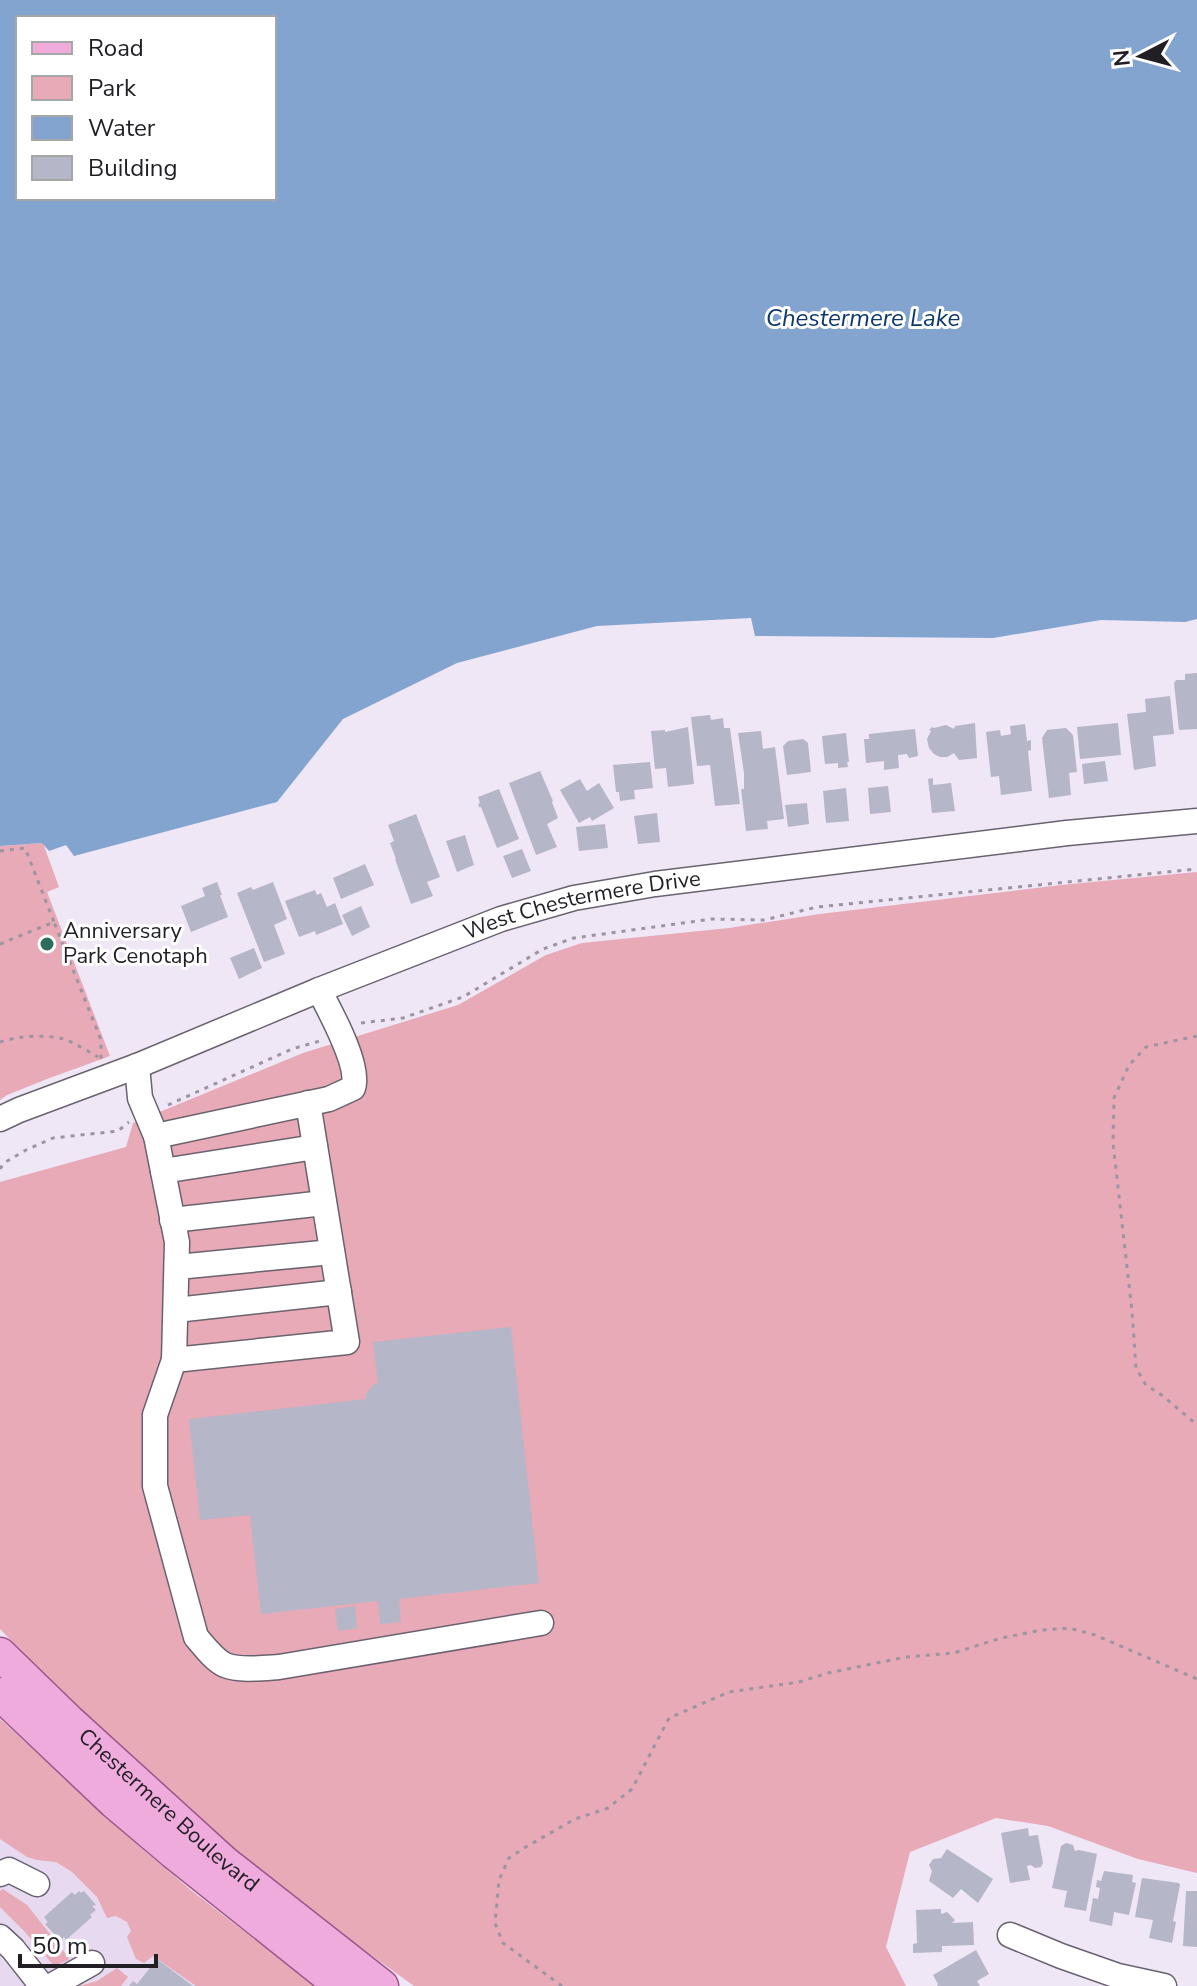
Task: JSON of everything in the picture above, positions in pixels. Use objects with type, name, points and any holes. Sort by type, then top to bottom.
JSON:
[{"type":"main road","name":"Chestermere Boulevard","points":[[0,1654],[224,1862],[382,1986]]},
{"type":"main road","name":"Chestermere Boulevard","points":[[0,1694],[114,1802],[341,1986]]},
{"type":"street","name":"West Chestermere Drive","points":[[0,1119],[501,919],[574,898],[703,878],[1067,833],[1197,821]]},
{"type":"street","points":[[156,1136],[329,1099],[353,1088],[356,1080],[341,1033],[319,990]]},
{"type":"street","points":[[137,1066],[140,1098],[156,1136],[177,1242],[174,1360],[155,1415],[155,1486],[196,1637],[226,1665],[279,1667],[541,1623]]},
{"type":"street","points":[[174,1360],[347,1342],[308,1103]]},
{"type":"street","points":[[163,1171],[315,1147]]},
{"type":"street","points":[[172,1220],[324,1203]]},
{"type":"street","points":[[177,1267],[332,1252]]},
{"type":"street","points":[[176,1310],[339,1292]]},
{"type":"street","points":[[0,1874],[9,1870],[37,1884]]},
{"type":"street","points":[[1010,1935],[1118,1976],[1164,1986]]},
{"type":"street","points":[[0,1937],[42,1986]]},
{"type":"street","points":[[51,1986],[92,1963]]},
{"type":"path","points":[[0,851],[25,848],[101,1040],[101,1059],[63,1039],[10,1038],[0,1042]]},
{"type":"path","points":[[354,1025],[403,1018],[463,997],[543,949],[574,938],[712,919],[764,920],[817,907],[1197,869]]},
{"type":"path","points":[[0,944],[54,922]]},
{"type":"path","points":[[1197,1036],[1146,1047],[1129,1065],[1114,1098],[1113,1143],[1136,1368],[1146,1385],[1197,1425]]},
{"type":"path","points":[[157,1109],[292,1049],[326,1039]]},
{"type":"path","points":[[0,1169],[4,1163],[26,1150],[53,1138],[118,1131],[132,1120]]},
{"type":"path","points":[[562,1986],[503,1943],[495,1923],[499,1880],[509,1858],[575,1819],[608,1808],[632,1789],[669,1718],[729,1692],[799,1682],[906,1657],[954,1653],[1001,1638],[1069,1628],[1095,1635],[1197,1679]]},
{"type":"shaded area","points":[[0,1755],[263,1986],[0,1986]]},
{"type":"green space","points":[[43,843],[59,887],[47,892],[110,1056],[0,1100],[0,846]]},
{"type":"green space","points":[[1197,872],[1197,1873],[1138,1859],[1048,1826],[996,1818],[910,1852],[886,1947],[906,1986],[414,1986],[307,1909],[230,1847],[75,1707],[0,1629],[0,1182],[126,1147],[133,1123],[303,1053],[458,1005],[546,955],[582,943],[729,928],[1061,885]]},
{"type":"green space","points":[[0,1719],[141,1848],[315,1986],[196,1986],[153,1956],[144,1963],[136,1959],[127,1937],[131,1931],[127,1922],[116,1916],[107,1918],[97,1897],[72,1872],[56,1862],[27,1857],[0,1839]]},
{"type":"green space","points":[[3,1889],[27,1905],[68,1960],[54,1966],[0,1907],[0,1891]]},
{"type":"green space","points":[[117,1968],[128,1977],[121,1986],[79,1986],[97,1981]]},
{"type":"water","name":"Chestermere Lake","points":[[0,0],[1197,0],[1197,619],[1185,622],[1101,620],[993,638],[755,636],[751,618],[597,626],[457,663],[343,719],[277,802],[74,856],[66,845],[49,851],[42,843],[0,846]]},
{"type":"building","points":[[1197,673],[1197,729],[1179,730],[1174,683],[1185,680],[1185,674]]},
{"type":"building","points":[[1170,696],[1174,734],[1153,736],[1156,766],[1134,770],[1127,714],[1146,712],[1145,699]]},
{"type":"building","points":[[710,715],[711,720],[723,718],[724,728],[730,728],[740,804],[715,806],[710,765],[697,766],[691,717]]},
{"type":"building","points":[[975,723],[977,758],[959,760],[954,753],[940,757],[929,748],[927,739],[932,727],[946,725],[954,729],[955,726]]},
{"type":"building","points":[[1118,723],[1121,755],[1080,759],[1077,727]]},
{"type":"building","points":[[1025,724],[1027,741],[1031,740],[1031,750],[1028,751],[1032,791],[1001,795],[999,776],[991,777],[986,732],[1000,730],[1001,736],[1011,734],[1010,726]]},
{"type":"building","points":[[688,727],[694,784],[668,787],[666,768],[655,769],[651,731],[665,732]]},
{"type":"building","points":[[1066,728],[1073,735],[1077,772],[1069,773],[1071,795],[1049,798],[1042,738],[1047,730]]},
{"type":"building","points":[[915,729],[918,756],[909,758],[907,754],[898,755],[899,768],[884,770],[884,761],[866,763],[864,739],[869,739],[869,734]]},
{"type":"building","points":[[761,731],[763,749],[775,747],[784,819],[767,821],[768,829],[746,831],[741,789],[744,789],[744,773],[738,733]]},
{"type":"building","points":[[846,733],[848,767],[838,768],[838,763],[825,764],[822,736]]},
{"type":"building","points":[[803,739],[808,743],[811,772],[787,775],[783,746],[788,741]]},
{"type":"building","points":[[1105,761],[1108,781],[1084,784],[1082,764]]},
{"type":"building","points":[[650,762],[653,788],[634,790],[635,799],[620,801],[613,765]]},
{"type":"building","points":[[540,771],[558,818],[547,824],[557,847],[536,855],[509,783]]},
{"type":"building","points":[[933,778],[933,785],[951,783],[955,811],[932,813],[928,779]]},
{"type":"building","points":[[580,779],[587,791],[599,783],[614,808],[592,821],[590,817],[579,823],[560,790]]},
{"type":"building","points":[[888,786],[891,812],[870,814],[868,788]]},
{"type":"building","points":[[846,788],[849,821],[826,823],[823,791]]},
{"type":"building","points":[[499,789],[519,839],[497,848],[479,807],[478,797]]},
{"type":"building","points":[[807,803],[809,824],[788,827],[785,805]]},
{"type":"building","points":[[657,813],[660,842],[638,844],[634,816]]},
{"type":"building","points":[[416,814],[440,877],[427,882],[433,896],[411,904],[390,843],[394,841],[388,825]]},
{"type":"building","points":[[605,824],[608,848],[579,851],[576,827]]},
{"type":"building","points":[[465,835],[474,865],[457,872],[446,841]]},
{"type":"building","points":[[522,849],[531,871],[512,878],[503,856]]},
{"type":"building","points":[[365,864],[374,885],[341,899],[333,878]]},
{"type":"building","points":[[217,882],[228,917],[191,932],[181,906],[205,896],[202,888]]},
{"type":"building","points":[[273,882],[287,919],[274,925],[285,954],[264,962],[237,893]]},
{"type":"building","points":[[315,890],[317,895],[321,893],[327,907],[335,903],[343,924],[316,935],[315,931],[299,937],[285,901]]},
{"type":"building","points":[[361,906],[370,927],[352,936],[342,915]]},
{"type":"building","points":[[254,948],[262,968],[239,979],[230,958]]},
{"type":"building","points":[[511,1327],[539,1583],[399,1599],[401,1622],[380,1624],[378,1601],[261,1614],[250,1515],[200,1520],[189,1419],[366,1399],[374,1384],[378,1384],[373,1342]]},
{"type":"building","points":[[355,1606],[357,1628],[338,1631],[335,1609]]},
{"type":"building","points":[[1028,1828],[1029,1836],[1038,1835],[1043,1863],[1041,1867],[1027,1866],[1030,1880],[1010,1883],[1001,1833]]},
{"type":"building","points":[[1066,1843],[1073,1845],[1075,1851],[1097,1854],[1086,1911],[1064,1907],[1067,1891],[1052,1888],[1061,1846]]},
{"type":"building","points":[[947,1849],[993,1879],[978,1903],[961,1889],[953,1898],[929,1881],[932,1871],[929,1865],[933,1859],[941,1858]]},
{"type":"building","points":[[1104,1871],[1133,1875],[1132,1882],[1136,1883],[1129,1915],[1114,1912],[1112,1926],[1089,1921],[1093,1898],[1098,1899],[1100,1888],[1096,1887],[1097,1880],[1101,1881]]},
{"type":"building","points":[[1142,1878],[1180,1885],[1172,1943],[1149,1938],[1153,1920],[1135,1917]]},
{"type":"building","points":[[84,1891],[96,1905],[92,1906],[96,1910],[66,1940],[59,1935],[57,1937],[45,1924],[48,1922],[44,1917],[72,1892],[75,1895]]},
{"type":"building","points":[[1186,1891],[1197,1891],[1197,1947],[1183,1946]]},
{"type":"building","points":[[941,1909],[941,1914],[947,1912],[955,1920],[952,1923],[973,1922],[974,1945],[942,1946],[942,1952],[913,1953],[913,1944],[917,1943],[916,1910]]},
{"type":"building","points":[[976,1950],[989,1974],[977,1981],[980,1986],[937,1986],[933,1975]]},
{"type":"building","points":[[157,1959],[193,1986],[129,1986],[133,1981],[137,1984]]},
{"type":"place","name":"Anniversary Park Cenotaph","points":[[47,944]]}]
